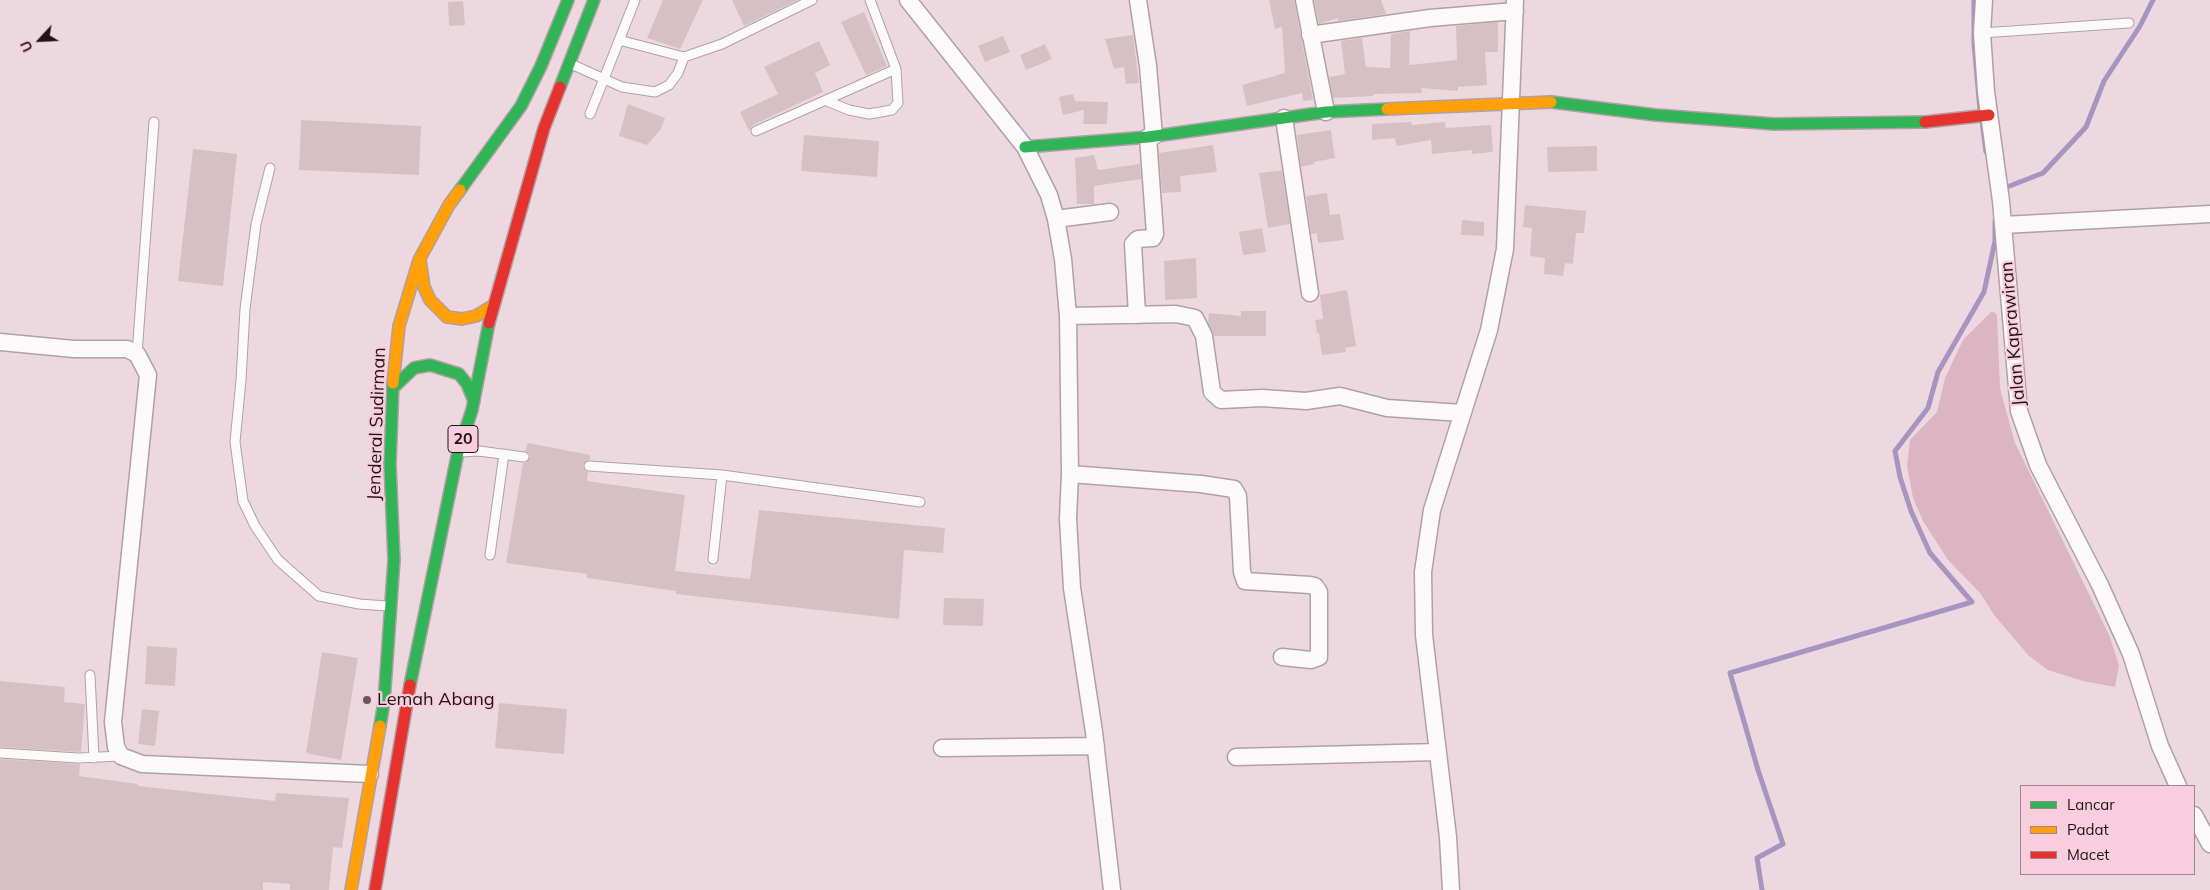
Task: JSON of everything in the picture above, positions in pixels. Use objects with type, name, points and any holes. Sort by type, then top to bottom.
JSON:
[{"type":"main road","name":"Jenderal Sudirman","points":[[351,890],[384,702],[394,560],[390,464],[393,388],[399,326],[419,260],[449,205],[521,106],[541,66],[568,0]]},
{"type":"main road","name":"20","points":[[375,890],[414,664],[458,452],[474,401],[487,332],[544,128],[594,0]]},
{"type":"main road","points":[[1025,147],[1151,137],[1326,112],[1510,103],[1547,102],[1656,115],[1774,124],[1925,122],[1982,115]]},
{"type":"main road","points":[[419,260],[424,287],[430,300],[447,317],[462,319],[476,316],[494,306]]},
{"type":"main road","points":[[393,388],[414,368],[430,365],[452,370],[459,374],[467,384],[474,401]]},
{"type":"street","points":[[908,0],[1025,147],[1040,173],[1056,219],[1063,259],[1068,316],[1070,474],[1068,519],[1072,588],[1096,746],[1112,890]]},
{"type":"street","points":[[1137,315],[1133,244],[1138,239],[1153,238],[1155,234],[1148,66],[1138,0]]},
{"type":"street","points":[[1304,0],[1326,112]]},
{"type":"street","name":"Jalan Kaprawiran","points":[[1984,0],[1982,115],[2001,201],[2012,316],[2015,383],[2019,411],[2025,434],[2038,465],[2118,624],[2131,654],[2160,746],[2178,785]]},
{"type":"street","points":[[1310,35],[1515,6],[1505,249],[1488,330],[1432,510],[1423,572],[1424,635],[1428,685],[1448,837],[1451,890]]},
{"type":"street","points":[[1284,118],[1310,293]]},
{"type":"street","points":[[1056,219],[1110,212]]},
{"type":"street","points":[[2003,225],[2210,214]]},
{"type":"street","points":[[1068,316],[1176,314],[1195,318],[1204,336],[1212,392],[1221,400],[1262,398],[1306,401],[1340,396],[1387,408],[1462,413]]},
{"type":"street","points":[[0,342],[74,349],[127,349],[136,354],[146,369],[148,385],[113,722],[116,747],[121,756],[142,764],[370,774]]},
{"type":"street","points":[[1070,474],[1201,484],[1234,489],[1238,496],[1242,572],[1245,581],[1310,585],[1315,586],[1319,592],[1319,657],[1311,660],[1282,657]]},
{"type":"street","points":[[942,748],[1096,746]]},
{"type":"street","points":[[1236,756],[1438,752]]},
{"type":"street","points":[[2195,817],[2210,844]]},
{"type":"lane","points":[[590,114],[636,0]]},
{"type":"lane","points":[[620,40],[684,57],[722,44],[812,0]]},
{"type":"lane","points":[[827,101],[848,110],[869,114],[892,110],[898,103],[896,69],[870,0]]},
{"type":"lane","points":[[1982,33],[2129,23]]},
{"type":"lane","points":[[569,63],[604,77],[622,87],[655,92],[669,85],[678,73],[684,57]]},
{"type":"lane","points":[[756,131],[896,69]]},
{"type":"lane","points":[[136,354],[154,122]]},
{"type":"lane","points":[[270,168],[256,224],[245,310],[242,380],[235,442],[243,500],[255,526],[278,560],[319,596],[359,604],[390,607]]},
{"type":"lane","points":[[458,452],[479,451],[524,457]]},
{"type":"lane","points":[[490,555],[504,454]]},
{"type":"lane","points":[[589,466],[722,475],[920,502]]},
{"type":"lane","points":[[714,558],[722,475]]},
{"type":"lane","points":[[90,675],[94,758]]},
{"type":"lane","points":[[0,753],[94,758],[121,756]]},
{"type":"shaded area","points":[[1992,311],[1997,315],[2000,388],[2015,443],[2110,637],[2119,665],[2115,687],[2083,681],[2048,670],[2029,656],[1994,615],[1981,594],[1948,560],[1923,521],[1913,498],[1907,466],[1910,440],[1937,412],[1945,378],[1963,340]]},
{"type":"building","points":[[663,0],[703,0],[680,49],[647,38]]},
{"type":"building","points":[[732,0],[798,0],[744,26]]},
{"type":"building","points":[[1269,0],[1294,0],[1313,100],[1303,101],[1302,93],[1247,106],[1242,85],[1285,73],[1282,27],[1275,29]]},
{"type":"building","points":[[1314,0],[1381,0],[1386,14],[1338,21],[1338,18],[1319,24]]},
{"type":"building","points":[[463,1],[465,25],[449,26],[448,2]]},
{"type":"building","points":[[864,12],[887,66],[866,75],[841,22]]},
{"type":"building","points":[[1498,22],[1498,52],[1485,52],[1487,85],[1458,87],[1458,91],[1421,88],[1422,93],[1373,94],[1373,96],[1333,98],[1329,77],[1345,74],[1341,41],[1362,38],[1366,67],[1390,68],[1391,34],[1410,31],[1409,65],[1457,60],[1456,26]]},
{"type":"building","points":[[1133,35],[1139,83],[1126,84],[1124,67],[1114,69],[1105,39]]},
{"type":"building","points":[[1003,36],[1010,52],[985,62],[978,46]]},
{"type":"building","points":[[819,41],[830,65],[815,73],[823,92],[753,125],[749,131],[740,112],[778,94],[764,67]]},
{"type":"building","points":[[1045,44],[1052,59],[1026,70],[1020,55]]},
{"type":"building","points":[[1073,94],[1075,101],[1108,102],[1107,124],[1083,124],[1084,110],[1063,115],[1059,97]]},
{"type":"building","points":[[628,104],[665,118],[661,129],[647,145],[619,136]]},
{"type":"building","points":[[301,120],[421,126],[419,175],[299,170]]},
{"type":"building","points":[[1411,122],[1412,125],[1445,122],[1446,128],[1491,125],[1493,152],[1472,154],[1472,150],[1432,154],[1431,140],[1397,146],[1395,138],[1372,140],[1372,124]]},
{"type":"building","points":[[1331,130],[1335,158],[1314,162],[1314,164],[1301,167],[1297,135]]},
{"type":"building","points":[[804,135],[879,141],[877,177],[801,171]]},
{"type":"building","points":[[1213,145],[1217,172],[1180,176],[1181,192],[1162,193],[1159,153]]},
{"type":"building","points":[[1597,146],[1597,171],[1548,172],[1547,147]]},
{"type":"building","points":[[193,149],[237,154],[223,286],[178,281]]},
{"type":"building","points":[[1094,155],[1098,170],[1140,164],[1141,179],[1094,186],[1094,204],[1077,204],[1075,158]]},
{"type":"building","points":[[1282,171],[1290,224],[1268,228],[1259,173]]},
{"type":"building","points":[[1327,193],[1330,215],[1340,214],[1344,240],[1318,243],[1317,233],[1311,234],[1306,196]]},
{"type":"building","points":[[1525,205],[1586,211],[1584,233],[1576,233],[1573,264],[1565,263],[1563,276],[1544,274],[1545,258],[1530,256],[1532,228],[1523,227]]},
{"type":"building","points":[[1462,220],[1484,222],[1484,236],[1461,235]]},
{"type":"building","points":[[1262,228],[1266,252],[1243,255],[1239,232]]},
{"type":"building","points":[[1196,258],[1197,298],[1165,300],[1164,261]]},
{"type":"building","points":[[1347,290],[1356,346],[1345,348],[1346,352],[1322,355],[1315,320],[1323,319],[1320,295]]},
{"type":"building","points":[[1241,311],[1266,311],[1266,336],[1214,336],[1208,323],[1209,313],[1241,316]]},
{"type":"building","points":[[528,443],[590,455],[590,460],[583,465],[584,469],[588,472],[587,481],[685,495],[675,571],[750,579],[759,510],[945,528],[943,553],[904,550],[899,619],[676,594],[676,591],[587,578],[587,574],[506,563],[523,463],[530,458],[530,454],[525,451]]},
{"type":"building","points":[[944,598],[984,599],[983,626],[943,625]]},
{"type":"building","points":[[147,646],[177,648],[175,686],[145,684]]},
{"type":"building","points":[[322,652],[358,658],[341,760],[306,753]]},
{"type":"building","points":[[0,681],[65,687],[64,702],[85,704],[81,752],[0,747]]},
{"type":"building","points":[[499,703],[567,709],[564,754],[495,748]]},
{"type":"building","points":[[142,709],[159,711],[155,746],[138,744]]},
{"type":"building","points":[[0,759],[80,764],[79,776],[138,784],[138,786],[275,801],[276,793],[349,798],[342,848],[333,847],[329,890],[290,890],[290,884],[263,882],[263,890],[0,890]]},
{"type":"waterway","points":[[1974,0],[1974,43],[1980,110]]},
{"type":"waterway","points":[[2002,189],[2043,173],[2086,127],[2104,81],[2140,26],[2153,0]]},
{"type":"waterway","points":[[1982,121],[1986,152]]},
{"type":"waterway","points":[[1762,890],[1757,858],[1783,844],[1758,770],[1730,673],[1972,602],[1930,553],[1911,511],[1900,477],[1895,451],[1928,408],[1938,372],[1984,292],[1995,241],[1995,221]]},
{"type":"traffic: fast","points":[[460,190],[521,106],[541,66],[568,0]]},
{"type":"traffic: fast","points":[[560,87],[594,0]]},
{"type":"traffic: fast","points":[[1551,102],[1656,115],[1774,124],[1925,122]]},
{"type":"traffic: fast","points":[[1025,147],[1148,137],[1326,112],[1387,109]]},
{"type":"traffic: fast","points":[[410,685],[458,452],[472,410],[489,323]]},
{"type":"traffic: fast","points":[[393,388],[414,368],[430,365],[459,374],[467,384],[474,401]]},
{"type":"traffic: fast","points":[[380,726],[384,702],[394,560],[390,464],[393,383]]},
{"type":"traffic: slow","points":[[1387,109],[1551,102]]},
{"type":"traffic: slow","points":[[393,383],[399,326],[419,260],[449,205],[460,190]]},
{"type":"traffic: slow","points":[[420,260],[424,287],[430,300],[447,317],[462,319],[476,316],[494,305]]},
{"type":"traffic: slow","points":[[351,890],[380,726]]},
{"type":"traffic: jam","points":[[489,323],[544,128],[560,87]]},
{"type":"traffic: jam","points":[[1925,122],[1989,115]]},
{"type":"traffic: jam","points":[[375,890],[410,685]]},
{"type":"place","name":"Lemah Abang","points":[[367,700]]}]
